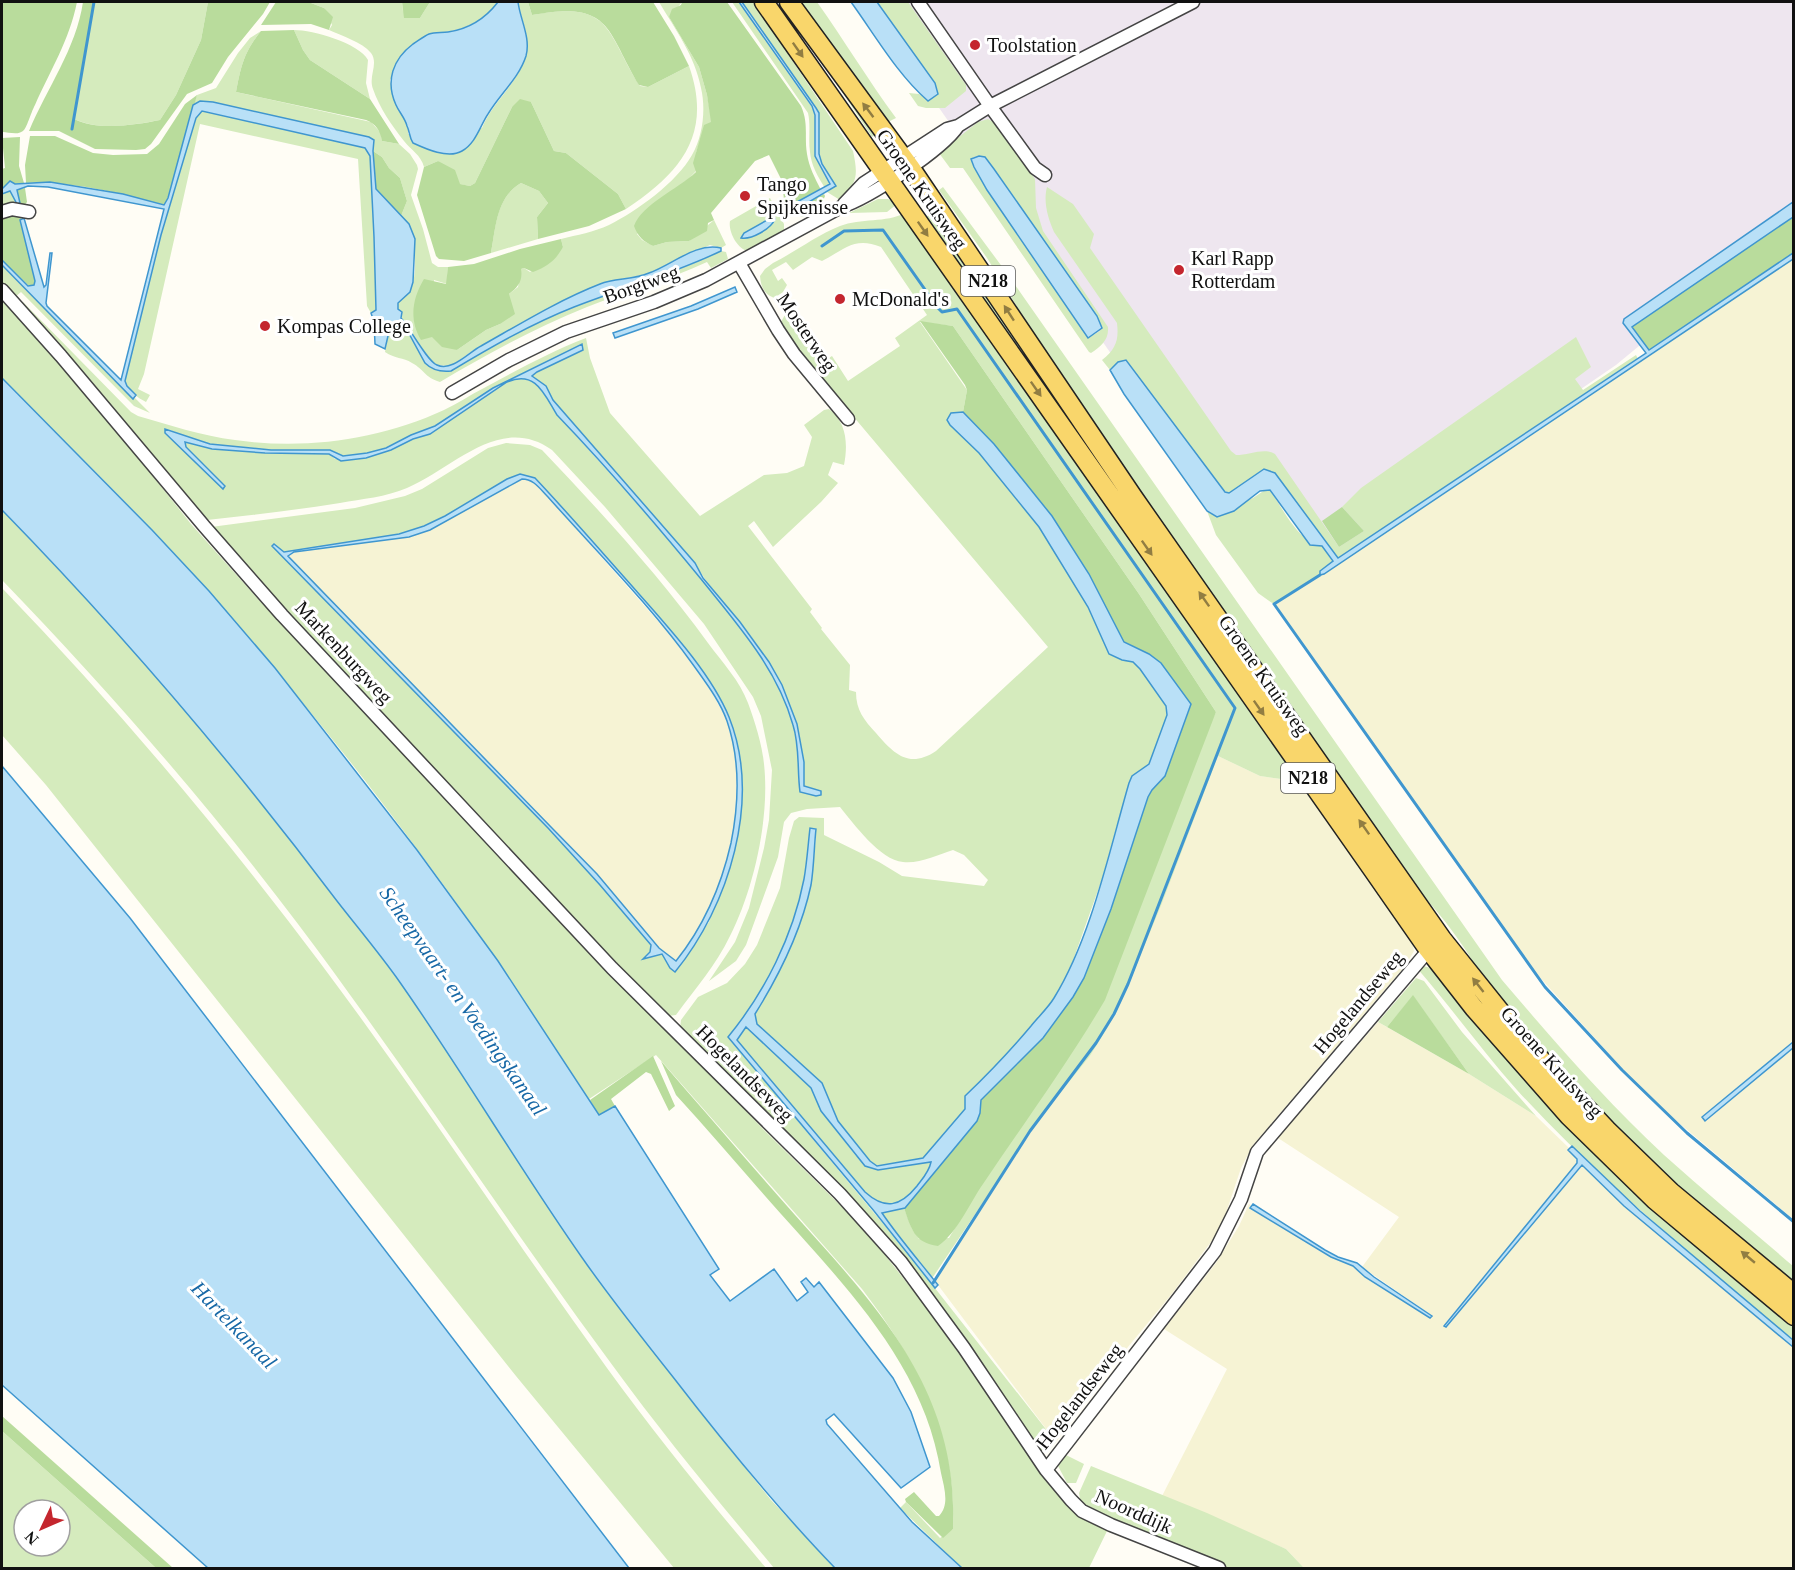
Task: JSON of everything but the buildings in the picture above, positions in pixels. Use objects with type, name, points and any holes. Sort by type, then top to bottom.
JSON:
[{"type":"main road","name":"Groene Kruisweg","points":[[764,2],[885,176],[1435,944],[1607,1130],[1671,1192],[1794,1294]]},
{"type":"main road","name":"Groene Kruisweg","points":[[789,2],[906,162],[1435,944],[1474,1008],[1520,1063],[1577,1124],[1655,1200],[1794,1316]]},
{"type":"street","points":[[918,2],[1035,168],[1045,175]]},
{"type":"street","name":"Borgtweg","points":[[452,393],[509,360],[566,333],[654,302],[706,280],[841,207],[853,203],[946,129],[958,126],[990,106],[1186,3]]},
{"type":"street","points":[[2,212],[12,209],[29,212]]},
{"type":"street","name":"Mosterweg","points":[[740,263],[794,354],[848,419]]},
{"type":"street","name":"Markenburgweg","points":[[2,290],[282,615],[671,1028]]},
{"type":"street","name":"Hogelandseweg","points":[[671,1028],[840,1194],[902,1262],[1047,1470],[1215,1251],[1241,1199],[1257,1152],[1435,944]]},
{"type":"street","name":"Noorddijk","points":[[1047,1470],[1082,1511],[1219,1569]]},
{"type":"shaded area","points":[[865,2],[1793,2],[1793,219],[1616,365],[1339,555],[1128,378]]},
{"type":"shaded area","points":[[1793,259],[1793,1042],[1702,1117],[1706,1121],[1793,1048],[1793,1219],[1648,1097],[1526,962],[1275,605]]},
{"type":"shaded area","points":[[522,479],[533,482],[548,497],[672,637],[711,691],[726,718],[734,744],[737,770],[735,823],[726,865],[714,900],[705,920],[676,962],[659,948],[597,874],[287,555],[294,552],[409,537],[430,530]]},
{"type":"shaded area","points":[[1218,756],[1260,776],[1303,782],[1411,935],[1414,951],[1405,966],[1253,1145],[1241,1168],[1223,1222],[1214,1238],[1171,1295],[1099,1382],[1056,1442],[935,1281],[1039,1119],[1090,1056],[1108,1027]]},
{"type":"shaded area","points":[[1378,1022],[1469,1074],[1536,1116],[1569,1148],[1577,1159],[1577,1163],[1446,1327],[1582,1165],[1624,1206],[1793,1347],[1793,1568],[1304,1568],[1286,1549],[1162,1496],[1227,1369],[1164,1329],[1216,1263],[1239,1226],[1249,1204],[1251,1208],[1331,1257],[1353,1266],[1365,1277],[1430,1318],[1431,1315],[1362,1267],[1399,1217],[1278,1138]]},
{"type":"green space","points":[[2,2],[77,2],[64,42],[27,126],[22,132],[16,133],[3,132]]},
{"type":"green space","points":[[83,2],[94,2],[74,119],[105,126],[160,120],[176,95],[201,40],[208,2],[270,2],[228,57],[212,83],[187,94],[151,144],[145,149],[136,150],[95,149],[59,131],[29,131],[68,52]]},
{"type":"green space","points":[[94,2],[208,2],[201,40],[176,95],[160,120],[106,126],[74,119]]},
{"type":"green space","points":[[276,2],[310,2],[324,8],[333,17],[329,30],[311,24],[261,25]]},
{"type":"green space","points":[[310,2],[402,2],[403,11],[420,18],[430,2],[498,2],[476,22],[449,32],[428,34],[390,80],[395,103],[408,126],[408,134],[482,128],[487,117],[516,77],[526,55],[527,38],[518,2],[528,2],[532,15],[558,11],[578,12],[593,16],[612,35],[640,86],[648,87],[689,66],[697,112],[694,132],[687,150],[676,166],[662,181],[626,209],[618,194],[566,153],[554,151],[531,102],[512,107],[475,183],[470,186],[459,184],[438,161],[424,167],[418,156],[395,129],[379,103],[372,84],[374,61],[371,53],[357,42],[329,30],[332,25],[324,8]]},
{"type":"green space","points":[[402,2],[430,2],[420,18],[404,18]]},
{"type":"green space","points":[[528,2],[653,2],[689,66],[648,87],[639,85],[612,35],[603,24],[592,16],[578,12],[558,11],[532,15]]},
{"type":"green space","points":[[659,2],[682,2],[669,17],[699,67],[712,122],[700,141],[696,153],[696,171],[637,234],[653,246],[667,242],[689,241],[714,220],[726,245],[721,248],[710,245],[647,274],[602,283],[509,330],[451,366],[436,365],[401,318],[398,303],[411,289],[415,272],[410,231],[401,216],[407,201],[400,178],[389,168],[382,157],[373,151],[374,140],[213,102],[200,101],[193,105],[197,95],[216,88],[238,53],[250,38],[261,31],[244,60],[236,92],[371,122],[381,133],[382,141],[399,144],[410,154],[418,169],[411,195],[432,263],[438,267],[448,267],[447,284],[434,280],[433,336],[457,350],[486,330],[500,324],[509,294],[518,287],[521,269],[524,268],[530,272],[563,247],[561,239],[603,227],[632,212],[667,185],[692,155],[699,139],[702,122],[701,88],[689,54]]},
{"type":"green space","points":[[682,2],[727,2],[801,106],[806,124],[808,159],[821,190],[795,203],[794,208],[802,211],[807,203],[824,194],[823,201],[811,208],[811,215],[802,217],[791,215],[783,194],[786,189],[769,155],[755,161],[711,213],[714,220],[708,223],[707,231],[689,241],[667,242],[653,246],[637,233],[634,226],[638,218],[652,204],[696,172],[693,163],[704,125],[711,122],[707,95],[699,67],[669,17],[672,9],[681,5]]},
{"type":"green space","points":[[732,2],[739,2],[812,107],[815,115],[815,156],[830,184],[825,188],[815,171],[811,157],[808,113]]},
{"type":"green space","points":[[742,2],[753,2],[853,151],[856,166],[855,178],[840,200],[827,192],[835,186],[819,154],[816,108]]},
{"type":"green space","points":[[797,2],[817,2],[896,118],[886,123]]},
{"type":"green space","points":[[877,2],[908,2],[966,85],[966,91],[945,108],[918,106],[909,93],[919,94],[929,101],[938,90]]},
{"type":"green space","points":[[294,30],[312,32],[335,39],[363,54],[368,60],[366,83],[370,99],[310,60]]},
{"type":"green space","points":[[294,30],[310,60],[370,99],[399,144],[382,141],[377,128],[366,120],[236,92],[244,60],[261,31]]},
{"type":"green space","points":[[802,31],[878,133],[872,137]]},
{"type":"green space","points":[[197,95],[168,198],[164,205],[78,186],[26,183],[25,165],[30,136],[55,136],[93,153],[147,154],[159,144],[185,104]]},
{"type":"green space","points":[[520,99],[531,102],[554,151],[566,153],[618,194],[626,209],[589,226],[538,239],[537,217],[548,203],[539,191],[521,183],[506,197],[498,214],[491,253],[464,261],[439,259],[436,256],[417,195],[424,167],[438,161],[455,170],[460,184],[470,186],[475,183],[512,107]]},
{"type":"green space","points":[[202,111],[365,148],[370,156],[376,311],[371,313],[367,306],[358,159],[200,124],[144,374],[138,389],[150,395],[146,402],[131,391],[125,381],[161,235],[196,118]]},
{"type":"green space","points":[[988,119],[996,124],[1035,179],[1036,208],[1043,231],[1108,327],[1106,339],[1091,353],[963,168],[950,168],[939,153],[978,122]],"holes":[[[979,156],[994,169],[1100,331],[1088,338],[987,190],[973,157]]]},
{"type":"green space","points":[[20,137],[19,166],[24,183],[15,184],[10,181],[2,189],[2,169],[5,168],[2,138]]},
{"type":"green space","points":[[373,151],[382,157],[389,168],[400,178],[407,201],[401,216],[376,189]]},
{"type":"green space","points":[[521,183],[539,191],[548,203],[537,217],[538,239],[491,253],[498,213],[506,196]]},
{"type":"green space","points":[[943,187],[1006,272],[1502,980],[1580,1070],[1642,1134],[1793,1266],[1793,1285],[1696,1205],[1579,1093],[1483,981],[1461,943],[1430,903],[1411,884],[1084,415],[987,258],[939,190]]},
{"type":"green space","points":[[1047,187],[1073,204],[1094,234],[1090,248],[1231,451],[1236,455],[1262,451],[1275,454],[1339,547],[1364,531],[1342,507],[1361,488],[1576,337],[1591,367],[1575,379],[1583,390],[1636,355],[1638,359],[1338,558],[1264,469],[1229,493],[1223,490],[1118,362],[1110,370],[1102,360],[1116,344],[1117,323],[1054,232],[1047,210]]},
{"type":"green space","points":[[25,188],[27,202],[24,206],[19,207],[20,202],[16,190]]},
{"type":"green space","points":[[10,191],[19,207],[2,209],[2,194]]},
{"type":"green space","points":[[770,198],[784,224],[784,231],[748,251],[744,250],[734,239],[730,230],[730,221]]},
{"type":"green space","points":[[878,199],[888,199],[897,204],[887,212],[849,213]]},
{"type":"green space","points":[[905,213],[1303,782],[1260,776],[1218,756],[1162,903],[1125,993],[1108,1027],[1090,1056],[1039,1119],[933,1277],[930,1276],[881,1213],[904,1208],[912,1229],[919,1239],[949,1238],[972,1200],[1216,712],[1139,594],[953,326],[920,322],[967,390],[963,412],[951,413],[950,425],[979,453],[1039,527],[1088,607],[1109,654],[1133,662],[1140,669],[1166,706],[1167,715],[1149,764],[1132,776],[1129,783],[1102,879],[1070,969],[1053,1001],[1000,1062],[965,1096],[965,1109],[923,1158],[877,1166],[870,1161],[838,1121],[821,1083],[757,1024],[755,1014],[780,970],[806,903],[816,829],[810,828],[804,879],[785,943],[765,983],[728,1037],[909,1255],[1056,1442],[1049,1450],[1042,1451],[930,1293],[680,1029],[681,1020],[698,997],[727,983],[745,964],[757,945],[780,888],[789,838],[794,821],[799,817],[824,818],[824,835],[902,876],[984,886],[988,880],[964,855],[953,850],[915,862],[894,860],[868,840],[840,807],[807,809],[791,813],[784,822],[778,857],[746,945],[736,961],[709,981],[735,942],[749,908],[764,848],[769,820],[772,770],[761,716],[753,697],[704,624],[605,507],[552,450],[533,440],[514,438],[496,440],[460,457],[425,479],[391,494],[290,510],[202,519],[20,303],[23,302],[131,412],[198,433],[261,443],[315,443],[394,429],[444,410],[534,362],[586,338],[590,358],[610,413],[700,516],[764,475],[787,473],[804,466],[812,437],[804,425],[824,410],[829,409],[840,420],[846,442],[844,465],[833,462],[828,475],[838,483],[773,547],[754,521],[748,526],[812,609],[810,612],[821,629],[850,665],[849,690],[856,692],[857,704],[864,719],[896,753],[910,759],[918,759],[936,751],[1048,647],[831,390],[795,345],[781,322],[790,310],[824,361],[832,356],[848,381],[900,346],[895,338],[927,315],[881,247],[872,244],[856,244],[822,261],[812,257],[793,270],[786,262],[772,270],[778,281],[782,278],[787,285],[783,292],[774,298],[764,290],[761,284],[760,276],[765,269],[814,239],[840,226]],"holes":[[[583,350],[532,376],[546,386],[553,400],[695,563],[710,586],[757,645],[779,682],[796,722],[801,746],[804,786],[821,791],[800,792],[797,741],[786,705],[768,668],[733,618],[652,521],[557,415],[538,386],[525,379],[508,382]],[[507,382],[430,434],[413,439],[391,450],[335,459],[329,454],[212,449],[187,442],[186,447],[170,430],[210,444],[271,450],[330,450],[342,456],[367,453],[386,448],[435,426],[493,388]]]},
{"type":"green space","points":[[20,214],[35,282],[30,287],[2,260],[2,215]]},
{"type":"green space","points":[[929,215],[1420,918],[924,218]]},
{"type":"green space","points":[[1793,217],[1793,253],[1649,351],[1631,327]]},
{"type":"green space","points":[[561,239],[563,247],[557,256],[543,268],[533,272],[521,269],[519,283],[509,294],[515,314],[457,350],[442,347],[432,337],[421,340],[415,325],[414,310],[417,294],[424,279],[446,284],[448,267],[474,264]]},
{"type":"green space","points":[[721,251],[726,252],[728,259],[711,268],[707,262],[568,315],[475,361],[440,382],[409,361],[385,352],[388,336],[399,324],[407,330],[425,363],[451,371],[542,321]]},
{"type":"green space","points":[[2,265],[133,399],[135,398],[150,413],[134,406],[21,292],[14,298],[2,285]]},
{"type":"green space","points":[[2,295],[45,341],[191,524],[259,600],[764,1130],[846,1211],[885,1255],[926,1307],[1040,1469],[1108,1529],[1089,1568],[962,1568],[900,1508],[906,1502],[940,1538],[953,1529],[948,1462],[930,1401],[916,1372],[882,1316],[862,1289],[656,1055],[589,1099],[465,914],[323,728],[185,565],[2,378]]},
{"type":"green space","points":[[920,321],[953,326],[1139,594],[1216,712],[1105,1000],[957,1226],[938,1246],[919,1238],[904,1208],[980,1113],[981,1100],[1043,1038],[1084,978],[1111,909],[1148,797],[1165,776],[1191,705],[1161,663],[1149,654],[1124,642],[1089,574],[1052,516],[994,444],[963,412],[967,390],[965,385]]},
{"type":"green space","points":[[506,443],[530,445],[542,450],[607,520],[689,617],[736,679],[745,695],[758,733],[764,764],[765,807],[753,875],[739,917],[724,947],[676,1015],[668,1016],[661,1011],[312,643],[211,527],[355,508],[405,496],[422,489],[488,448]],"holes":[[[535,478],[677,639],[713,688],[729,718],[741,764],[738,832],[709,922],[675,972],[670,968],[662,953],[644,959],[650,952],[651,945],[600,885],[548,828],[272,546],[284,552],[399,534],[445,516],[507,479]]]},
{"type":"green space","points":[[1265,490],[1270,490],[1299,532],[1314,544],[1322,546],[1333,562],[1321,571],[1320,575],[1275,605],[1258,593],[1216,535],[1207,511],[1211,514],[1253,498]]},
{"type":"green space","points":[[1342,507],[1364,531],[1339,547],[1322,521]]},
{"type":"green space","points":[[2,510],[166,687],[303,854],[398,979],[583,1260],[771,1500],[835,1568],[774,1568],[712,1494],[632,1392],[573,1311],[298,924],[155,748],[2,580]]},
{"type":"green space","points":[[2,588],[127,724],[207,818],[284,915],[394,1064],[626,1394],[766,1568],[674,1568],[516,1376],[46,785],[2,735]]},
{"type":"green space","points":[[1420,965],[1434,969],[1478,1022],[1793,1324],[1793,1340],[1651,1220],[1549,1124],[1491,1060],[1416,967]]},
{"type":"green space","points":[[1416,978],[1424,981],[1462,1032],[1536,1116],[1469,1074],[1413,996],[1387,1027],[1378,1022]]},
{"type":"green space","points":[[1413,995],[1469,1074],[1387,1027]]},
{"type":"green space","points":[[746,1027],[811,1088],[821,1111],[856,1156],[878,1170],[931,1162],[913,1192],[897,1203],[877,1203],[865,1192],[737,1040]]},
{"type":"green space","points":[[653,1056],[675,1106],[669,1111],[651,1074],[646,1072],[611,1099],[615,1106],[599,1116],[590,1100]]},
{"type":"green space","points":[[661,1061],[856,1285],[884,1320],[908,1356],[928,1394],[943,1436],[951,1480],[953,1529],[943,1538],[905,1499],[914,1492],[936,1516],[939,1516],[944,1507],[945,1496],[932,1435],[919,1399],[901,1365],[881,1333],[832,1272],[676,1095]]},
{"type":"green space","points":[[2,1416],[173,1568],[156,1568],[2,1431]]},
{"type":"green space","points":[[2,1431],[156,1568],[2,1568]]},
{"type":"green space","points":[[1062,1453],[1084,1464],[1076,1483],[1067,1483],[1057,1464]]},
{"type":"green space","points":[[1091,1466],[1207,1513],[1286,1549],[1304,1568],[1225,1568],[1156,1541],[1081,1505],[1079,1493]]},
{"type":"water","points":[[498,2],[518,2],[527,42],[526,56],[519,72],[467,148],[456,153],[444,154],[413,143],[406,123],[397,108],[391,87],[393,71],[400,56],[413,44],[431,33],[456,31],[470,26],[488,13]]},
{"type":"water","points":[[739,2],[742,2],[819,113],[819,154],[822,164],[836,186],[807,203],[802,211],[794,208],[795,203],[830,184],[815,156],[815,115],[812,106]]},
{"type":"water","points":[[851,2],[877,2],[935,83],[938,94],[928,101],[906,79]]},
{"type":"water","points":[[200,101],[213,102],[374,140],[376,189],[409,224],[415,239],[413,282],[410,292],[398,303],[398,309],[402,312],[401,318],[424,351],[437,365],[454,364],[540,313],[600,284],[643,275],[702,248],[721,248],[721,251],[542,321],[451,371],[437,370],[425,363],[407,330],[400,324],[388,336],[385,349],[375,344],[374,322],[371,313],[376,310],[370,156],[365,148],[202,111],[196,118],[161,235],[125,381],[136,395],[133,399],[2,265],[2,260],[28,286],[34,285],[35,281],[20,220],[24,218],[44,287],[50,253],[52,253],[47,306],[121,380],[164,209],[48,187],[28,186],[17,190],[20,203],[17,204],[10,191],[2,194],[2,189],[10,181],[15,184],[50,182],[123,194],[164,205],[168,198],[193,105]]},
{"type":"water","points":[[979,156],[985,157],[994,169],[1097,316],[1102,328],[1088,338],[987,190],[971,159]]},
{"type":"water","points":[[1793,202],[1793,217],[1632,327],[1649,350],[1793,253],[1793,259],[1320,575],[1320,571],[1333,561],[1322,546],[1310,545],[1270,490],[1260,491],[1234,511],[1217,517],[1207,511],[1124,394],[1110,370],[1118,362],[1126,360],[1225,492],[1229,493],[1264,469],[1275,473],[1338,558],[1646,353],[1623,323],[1624,319]]},
{"type":"water","points":[[769,219],[775,219],[765,230],[755,236],[741,238],[744,233]]},
{"type":"water","points":[[735,287],[737,292],[698,309],[615,338],[613,333],[691,306]]},
{"type":"water","points":[[582,344],[583,350],[532,376],[546,386],[553,400],[695,563],[703,578],[740,622],[769,662],[782,685],[797,724],[804,762],[804,786],[821,791],[821,795],[800,792],[797,742],[793,725],[777,684],[754,648],[684,558],[557,415],[543,392],[532,382],[517,379],[507,382],[430,434],[366,458],[341,461],[329,454],[212,449],[185,442],[186,447],[225,486],[223,489],[165,433],[165,429],[210,444],[271,450],[330,450],[343,456],[367,453],[386,448],[435,426],[493,388]]},
{"type":"water","name":"Scheepvaart- en Voedingskanaal","points":[[2,378],[152,530],[209,591],[275,668],[417,850],[498,961],[599,1115],[615,1106],[719,1269],[710,1275],[730,1301],[774,1269],[797,1301],[808,1292],[801,1282],[806,1278],[814,1287],[819,1282],[893,1378],[911,1412],[930,1467],[901,1488],[834,1414],[826,1420],[827,1424],[912,1522],[962,1568],[835,1568],[772,1499],[712,1426],[583,1259],[423,1015],[377,951],[258,799],[176,700],[47,556],[2,510]]},
{"type":"water","points":[[963,412],[994,444],[1052,516],[1089,574],[1124,642],[1149,654],[1161,663],[1191,704],[1165,776],[1148,797],[1111,909],[1084,978],[1073,997],[1043,1038],[981,1100],[977,1121],[905,1208],[882,1213],[938,1285],[935,1288],[874,1211],[728,1037],[754,1001],[776,963],[785,942],[804,879],[810,828],[816,829],[812,878],[807,902],[789,952],[755,1014],[757,1024],[822,1083],[838,1121],[870,1161],[877,1166],[923,1158],[965,1109],[965,1096],[1007,1053],[1054,998],[1079,949],[1089,922],[1129,783],[1132,776],[1149,764],[1167,715],[1166,706],[1140,669],[1133,662],[1109,654],[1088,607],[1039,527],[979,453],[950,425],[947,420],[951,413]],"holes":[[[746,1027],[811,1088],[821,1111],[865,1166],[878,1170],[931,1162],[929,1169],[911,1193],[898,1202],[886,1204],[865,1192],[737,1040]]]},
{"type":"water","points":[[520,474],[535,478],[686,648],[710,682],[729,717],[738,749],[742,783],[741,817],[735,851],[725,884],[711,916],[675,972],[662,954],[643,959],[650,952],[651,945],[600,885],[548,828],[272,546],[274,544],[284,552],[399,534],[445,516],[507,479]],"holes":[[[522,479],[526,479],[539,488],[660,622],[708,686],[721,706],[727,721],[734,750],[737,781],[736,812],[731,843],[717,890],[695,934],[676,961],[659,948],[597,874],[288,556],[294,552],[409,537],[430,530]]]},
{"type":"water","name":"Hartelkanaal","points":[[2,766],[130,918],[629,1568],[208,1568],[2,1385]]},
{"type":"water","points":[[1793,1042],[1793,1048],[1705,1121],[1702,1117]]},
{"type":"water","points":[[1572,1146],[1640,1211],[1793,1340],[1793,1347],[1624,1206],[1582,1165],[1446,1327],[1444,1326],[1577,1163],[1577,1159],[1568,1150]]},
{"type":"water","points":[[1253,1204],[1325,1250],[1357,1263],[1432,1316],[1430,1318],[1365,1277],[1353,1266],[1331,1257],[1250,1208]]},
{"type":"waterway","points":[[72,129],[94,2]]},
{"type":"waterway","points":[[822,246],[844,231],[883,230],[938,308],[942,312],[957,309],[1235,708],[1128,984],[1114,1014],[1096,1043],[1030,1131],[933,1283]]},
{"type":"waterway","points":[[1320,575],[1274,604],[1545,987],[1622,1070],[1687,1133],[1794,1222]]},
{"type":"place","name":"Toolstation","points":[[975,45]]},
{"type":"place","name":"Tango Spijkenisse","points":[[745,196]]},
{"type":"place","name":"Karl Rapp Rotterdam","points":[[1179,270]]},
{"type":"place","name":"McDonald's","points":[[840,299]]},
{"type":"place","name":"Kompas College","points":[[265,326]]}]
